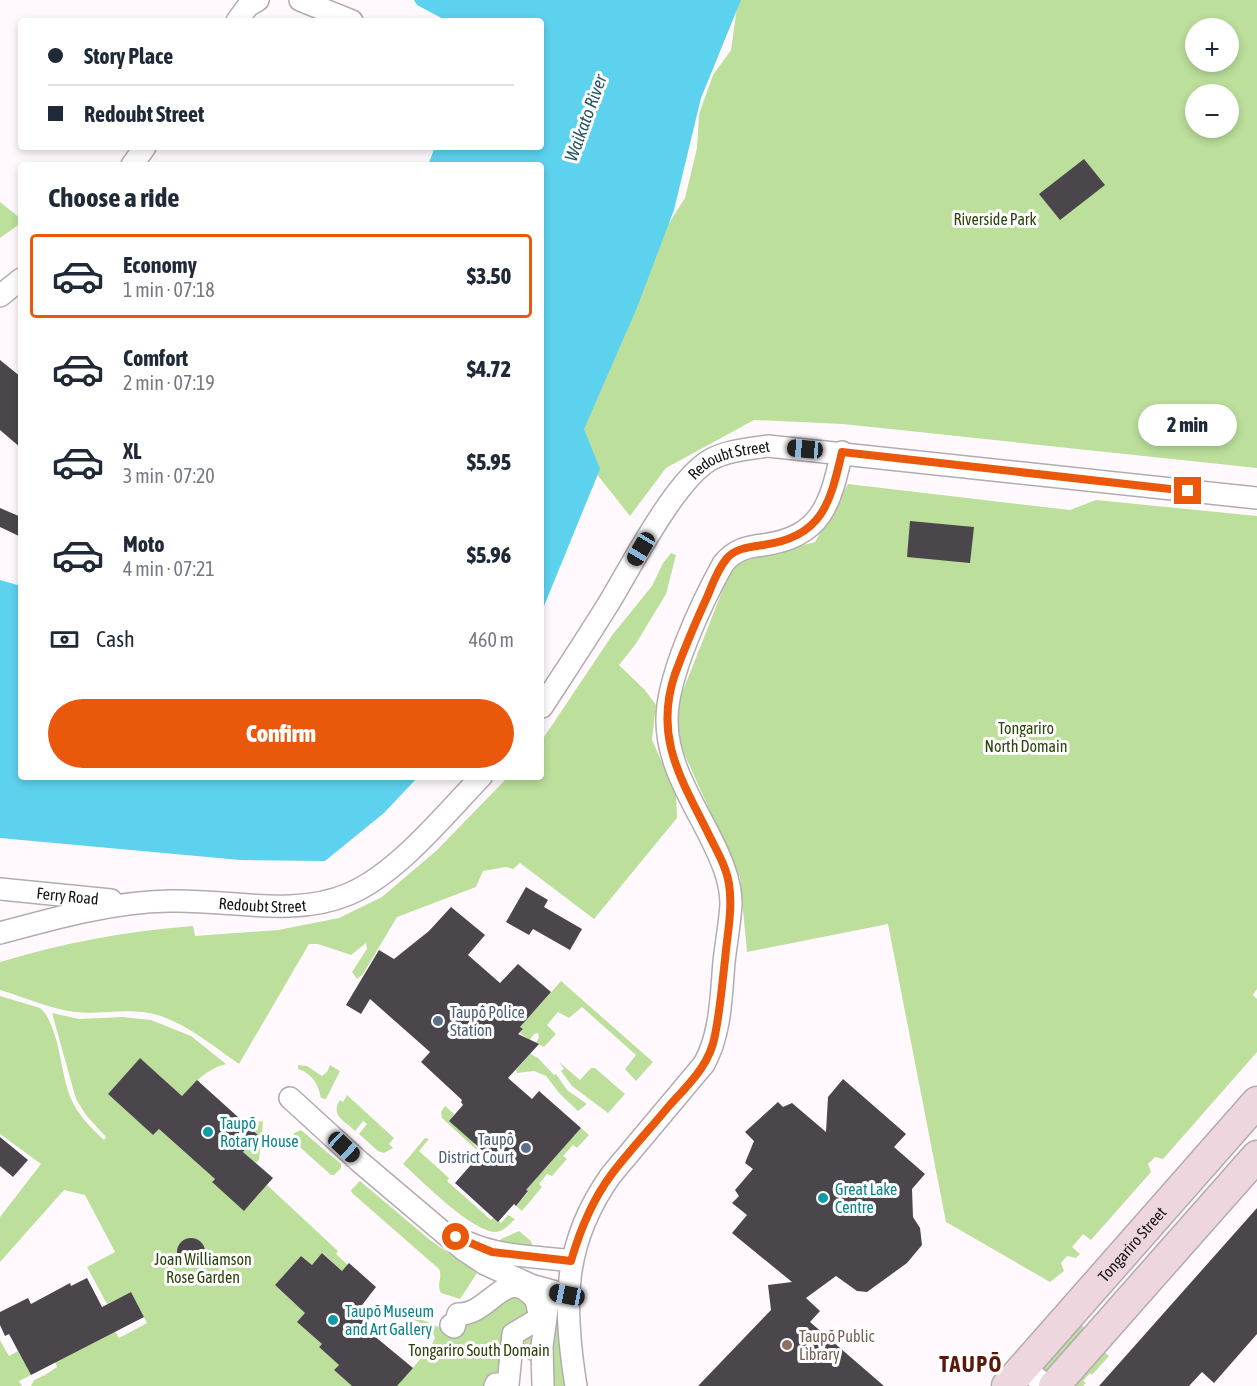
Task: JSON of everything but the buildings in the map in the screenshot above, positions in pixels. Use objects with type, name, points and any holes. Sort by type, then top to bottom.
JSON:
[{"type":"street","points":[[239,18],[248,6],[258,0]]},
{"type":"street","points":[[300,0],[345,18]]},
{"type":"street","points":[[0,296],[18,281]]},
{"type":"street","name":"Redoubt Street","points":[[544,704],[606,608],[665,510],[692,476],[709,461],[734,451],[768,446],[842,452],[1049,477],[1257,498]]},
{"type":"street","points":[[543,1386],[542,1346],[584,1222],[598,1194],[635,1145],[698,1074],[709,1056],[715,1035],[731,903],[729,882],[718,852],[672,755],[666,722],[671,686],[697,619],[723,564],[738,550],[789,539],[813,525],[834,485],[842,452]]},
{"type":"street","name":"Redoubt Street","points":[[0,933],[94,910],[135,903],[207,901],[303,906],[328,902],[374,881],[394,865],[478,780]]},
{"type":"street","name":"Ferry Road","points":[[0,889],[135,903]]},
{"type":"street","points":[[290,1098],[450,1240],[477,1259],[531,1285],[559,1293]]},
{"type":"street","name":"Tongariro Street","points":[[1026,1380],[1254,1112]]},
{"type":"street","name":"Tongariro Street","points":[[1054,1386],[1257,1156]]},
{"type":"street","points":[[425,1217],[456,1237],[483,1249],[509,1255],[571,1261]]},
{"type":"street","points":[[495,1386],[496,1383],[508,1385],[513,1334],[540,1318],[536,1300],[521,1287],[507,1287],[472,1312],[458,1314],[454,1327],[451,1325],[455,1311],[477,1307],[501,1286],[519,1284],[532,1290],[540,1299],[543,1320],[517,1336],[512,1386]]},
{"type":"street","points":[[559,1293],[570,1339],[576,1386]]},
{"type":"green space","name":"Riverside Park","points":[[738,0],[1257,0],[1257,468],[843,424],[754,420],[666,468],[630,516],[576,448],[641,267],[685,198],[697,148],[699,114],[713,75],[731,50]]},
{"type":"green space","points":[[0,202],[18,217],[18,225],[0,238]]},
{"type":"green space","name":"Tongariro North Domain","points":[[848,484],[1070,510],[1096,500],[1257,516],[1257,989],[1253,995],[1257,999],[1257,1052],[1163,1159],[1155,1157],[1148,1164],[1151,1172],[1091,1240],[1083,1234],[1072,1247],[1080,1254],[1076,1258],[1067,1256],[1061,1263],[1064,1271],[1050,1282],[946,1222],[888,924],[747,952],[740,878],[679,742],[678,703],[733,564],[815,542]]},
{"type":"green space","points":[[671,553],[676,555],[666,594],[635,645],[619,665],[645,690],[656,705],[652,740],[676,794],[677,818],[594,919],[520,863],[513,869],[506,867],[483,871],[476,887],[397,917],[363,974],[357,979],[352,972],[367,949],[366,943],[351,955],[318,944],[309,944],[239,1064],[192,1031],[161,1016],[129,1011],[75,1012],[47,1006],[0,990],[0,962],[47,949],[168,928],[193,926],[195,936],[278,930],[339,918],[382,897],[437,850],[505,780],[544,780],[544,737],[613,634],[652,586],[663,563]]},
{"type":"green space","points":[[561,981],[653,1062],[636,1081],[625,1069],[636,1055],[582,1007],[569,1018],[558,1012],[547,1025],[556,1034],[544,1047],[536,1043],[538,1033],[534,1034],[530,1040],[520,1033],[523,1029],[520,1027]]},
{"type":"green space","name":"Joan Williamson Rose Garden","points":[[0,996],[40,1008],[45,1013],[54,1033],[71,1099],[81,1116],[104,1140],[106,1137],[86,1115],[76,1099],[52,1013],[79,1019],[123,1017],[151,1020],[191,1036],[226,1064],[196,1081],[182,1096],[140,1058],[108,1094],[153,1135],[159,1129],[215,1179],[212,1182],[245,1210],[267,1185],[338,1251],[336,1254],[348,1265],[342,1271],[323,1253],[312,1265],[301,1256],[275,1285],[305,1313],[322,1344],[319,1347],[339,1365],[334,1370],[352,1386],[31,1386],[34,1380],[57,1367],[55,1362],[115,1331],[119,1338],[147,1323],[131,1292],[107,1304],[87,1267],[115,1252],[85,1195],[64,1190],[0,1262],[0,1217],[41,1164],[0,1134]]},
{"type":"green space","points":[[522,1049],[538,1058],[554,1075],[556,1074],[567,1090],[587,1104],[578,1111],[560,1094],[546,1076],[534,1071],[517,1073],[516,1070],[529,1055]]},
{"type":"green space","points":[[559,1062],[580,1080],[591,1068],[595,1068],[625,1094],[608,1113],[572,1086],[561,1071],[564,1069]]},
{"type":"green space","points":[[298,1065],[307,1066],[322,1076],[330,1065],[340,1071],[326,1099],[321,1098],[314,1080],[298,1069]]},
{"type":"green space","points":[[347,1095],[394,1138],[389,1144],[393,1148],[384,1153],[378,1151],[359,1134],[367,1124],[363,1121],[355,1131],[337,1114],[337,1105],[340,1100],[343,1102]]},
{"type":"green space","points":[[445,1106],[454,1114],[449,1121],[467,1134],[481,1154],[442,1118],[441,1112]]},
{"type":"green space","points":[[263,1121],[259,1160],[256,1163],[243,1152],[258,1135],[245,1123]]},
{"type":"green space","points":[[581,1128],[589,1135],[577,1148],[573,1145],[563,1156],[567,1159],[552,1176],[547,1174],[539,1184],[542,1187],[522,1211],[516,1206],[528,1192],[526,1190]]},
{"type":"green space","points":[[301,1130],[341,1164],[341,1168],[334,1175],[331,1175],[294,1142],[294,1133]]},
{"type":"green space","points":[[425,1138],[429,1139],[419,1151],[449,1178],[447,1181],[491,1220],[494,1217],[501,1223],[508,1215],[515,1219],[499,1231],[486,1230],[461,1215],[434,1193],[403,1164]]},
{"type":"green space","points":[[360,1181],[430,1240],[477,1273],[460,1299],[441,1293],[439,1269],[352,1193],[351,1190]]},
{"type":"green space","points":[[519,1231],[531,1241],[533,1248],[498,1247],[501,1239]]},
{"type":"green space","name":"Tongariro South Domain","points":[[536,1294],[532,1363],[516,1350],[512,1386],[397,1386],[430,1348],[435,1338],[427,1327],[404,1315],[411,1315],[448,1331],[483,1302]]},
{"type":"green space","points":[[560,1312],[571,1386],[547,1386],[551,1349]]},
{"type":"green space","points":[[1074,1318],[1091,1334],[1047,1373],[1040,1367]]},
{"type":"green space","points":[[0,1340],[9,1356],[18,1351],[31,1375],[19,1381],[22,1386],[0,1386]]},
{"type":"green space","points":[[1103,1350],[1109,1356],[1092,1375],[1090,1373],[1083,1381],[1086,1383],[1083,1386],[1076,1386],[1077,1380]]},
{"type":"water","name":"Waikato River","points":[[414,0],[741,0],[701,98],[674,210],[636,310],[584,429],[600,469],[544,606],[544,162],[429,162],[434,150],[544,150],[544,18],[441,18],[417,5]]},
{"type":"water","points":[[0,580],[18,585],[18,780],[415,780],[384,813],[325,861],[240,860],[0,838]]},
{"type":"place","name":"Taupō Police Station","points":[[438,1021]]},
{"type":"place","name":"Taupō Rotary House","points":[[208,1132]]},
{"type":"place","name":"Taupō District Court","points":[[526,1148]]},
{"type":"place","name":"Great Lake Centre","points":[[823,1198]]},
{"type":"place","name":"Taupō Museum and Art Gallery","points":[[333,1320]]},
{"type":"place","name":"Taupō Public Library","points":[[787,1345]]},
{"type":"district","name":"TAUPŌ","points":[[971,1364]]},
{"type":"route","points":[[456,1237],[492,1252],[571,1261],[584,1222],[598,1194],[632,1149],[698,1074],[709,1056],[719,1010],[731,903],[729,882],[718,852],[672,755],[666,722],[671,686],[680,662],[716,577],[729,556],[738,550],[789,539],[805,532],[813,525],[834,485],[842,452],[1188,491]]}]
